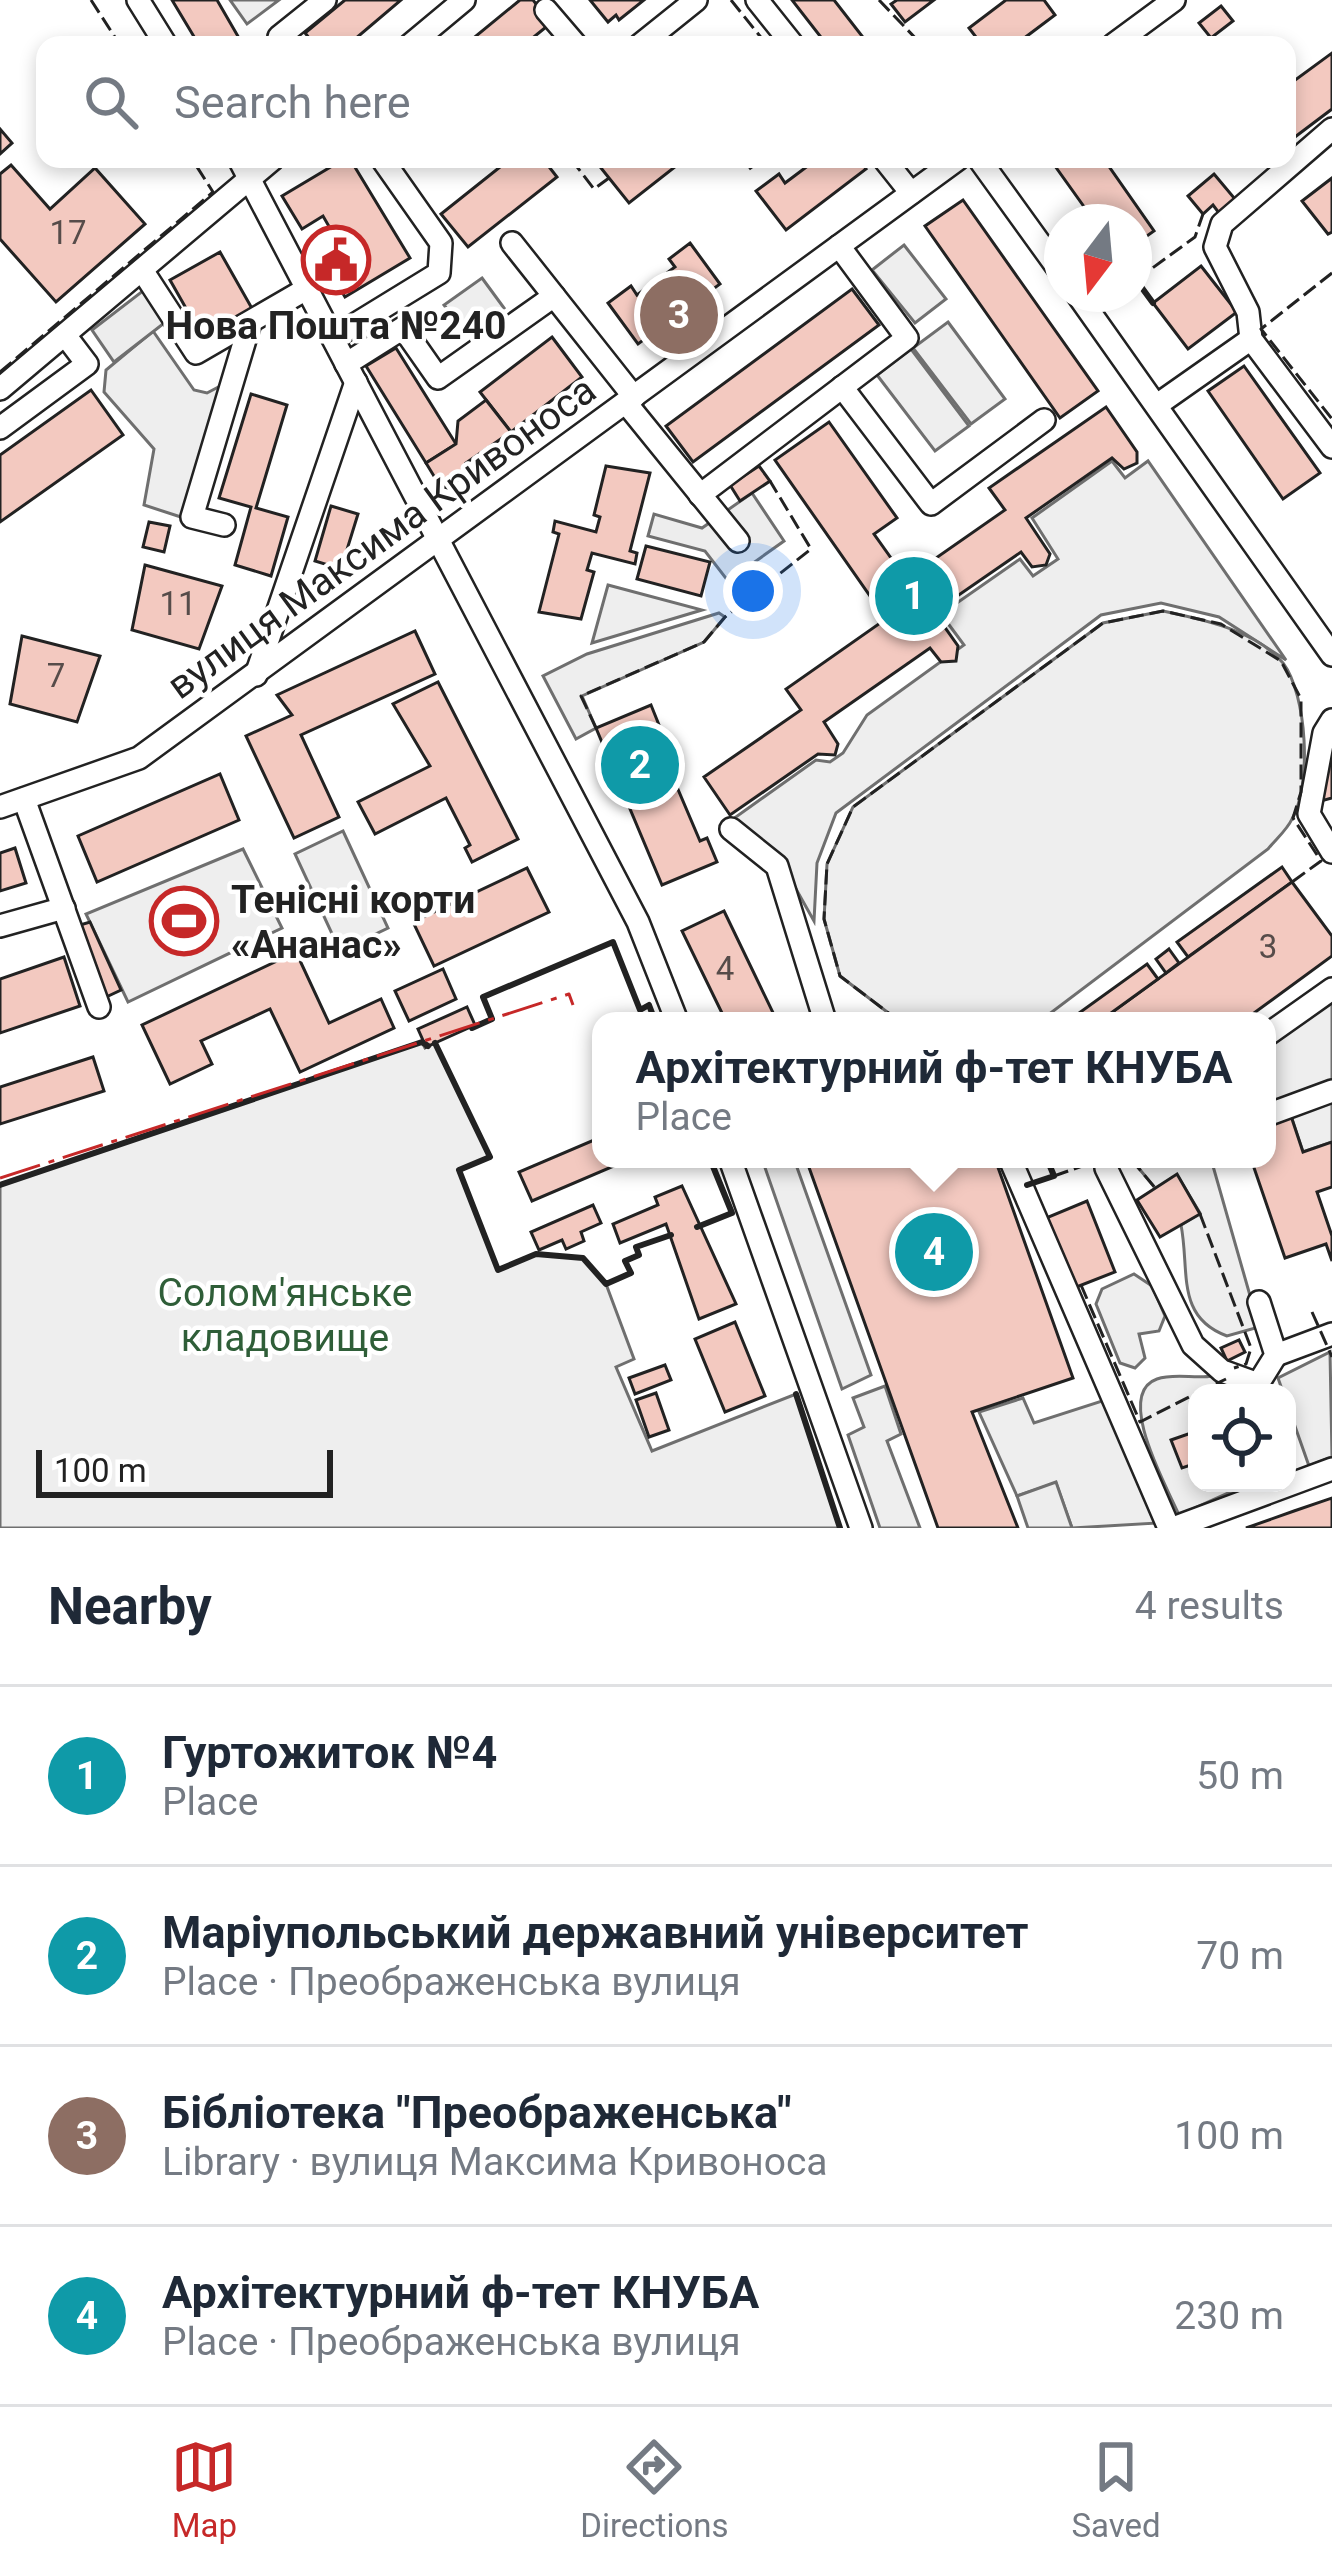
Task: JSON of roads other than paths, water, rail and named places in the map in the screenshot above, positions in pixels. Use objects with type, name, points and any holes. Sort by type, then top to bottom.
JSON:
[{"type":"street","points":[[138,0],[160,36]]},
{"type":"street","points":[[421,36],[464,0]]},
{"type":"street","points":[[651,36],[696,0]]},
{"type":"street","points":[[757,0],[786,36]]},
{"type":"street","points":[[1125,36],[1174,0]]},
{"type":"street","points":[[280,36],[318,2]]},
{"type":"street","points":[[547,10],[561,36]]},
{"type":"street","points":[[1296,160],[1332,129]]},
{"type":"street","points":[[0,389],[142,270],[245,168],[638,922],[673,1012]]},
{"type":"street","points":[[333,338],[439,273],[441,243],[388,168]]},
{"type":"street","points":[[891,168],[911,194]]},
{"type":"street","name":"вулиця Максима Кривоноса","points":[[0,807],[140,758],[439,544],[946,168]]},
{"type":"street","points":[[985,168],[1044,249]]},
{"type":"street","points":[[1287,168],[1222,224],[1215,247],[1248,312],[1251,339],[1332,445]]},
{"type":"street","points":[[512,243],[737,542]]},
{"type":"street","points":[[700,495],[907,338],[839,246]]},
{"type":"street","points":[[142,270],[196,353],[308,287]]},
{"type":"street","points":[[255,675],[351,373],[404,328],[438,378],[554,296]]},
{"type":"street","points":[[1089,312],[1332,655]]},
{"type":"street","points":[[224,525],[192,517],[250,323]]},
{"type":"street","points":[[0,428],[87,364],[64,334]]},
{"type":"street","points":[[1157,405],[1251,339]]},
{"type":"street","points":[[842,386],[931,504],[1044,420]]},
{"type":"street","points":[[1332,720],[1324,733],[1310,814],[1332,852]]},
{"type":"street","points":[[24,799],[99,1006]]},
{"type":"street","points":[[731,829],[777,866],[822,1012]]},
{"type":"street","points":[[0,926],[64,908]]},
{"type":"street","points":[[1276,1029],[1332,989]]},
{"type":"street","points":[[1276,1112],[1332,1091]]},
{"type":"street","points":[[733,1168],[861,1528]]},
{"type":"street","points":[[1014,1168],[1171,1528],[1266,1492]]},
{"type":"street","points":[[1106,1168],[1193,1345],[1222,1372],[1248,1384]]},
{"type":"street","points":[[1258,1302],[1276,1355]]},
{"type":"street","points":[[1262,1384],[1276,1355],[1332,1334]]},
{"type":"street","points":[[1296,1481],[1332,1469]]},
{"type":"place","name":"Нова Пошта №240","points":[[336,260]]},
{"type":"place","name":"Бібліотека \"Преображенська\"","points":[[679,315]]},
{"type":"place","name":"Гуртожиток №4","points":[[914,596]]},
{"type":"place","name":"Маріупольський державний університет","points":[[640,765]]},
{"type":"place","name":"Тенісні корти «Ананас»","points":[[184,921]]},
{"type":"place","name":"Архітектурний ф-тет КНУБА","points":[[934,1252]]},
{"type":"park label","name":"Солом'янське кладовище","points":[[285,1314]]}]
